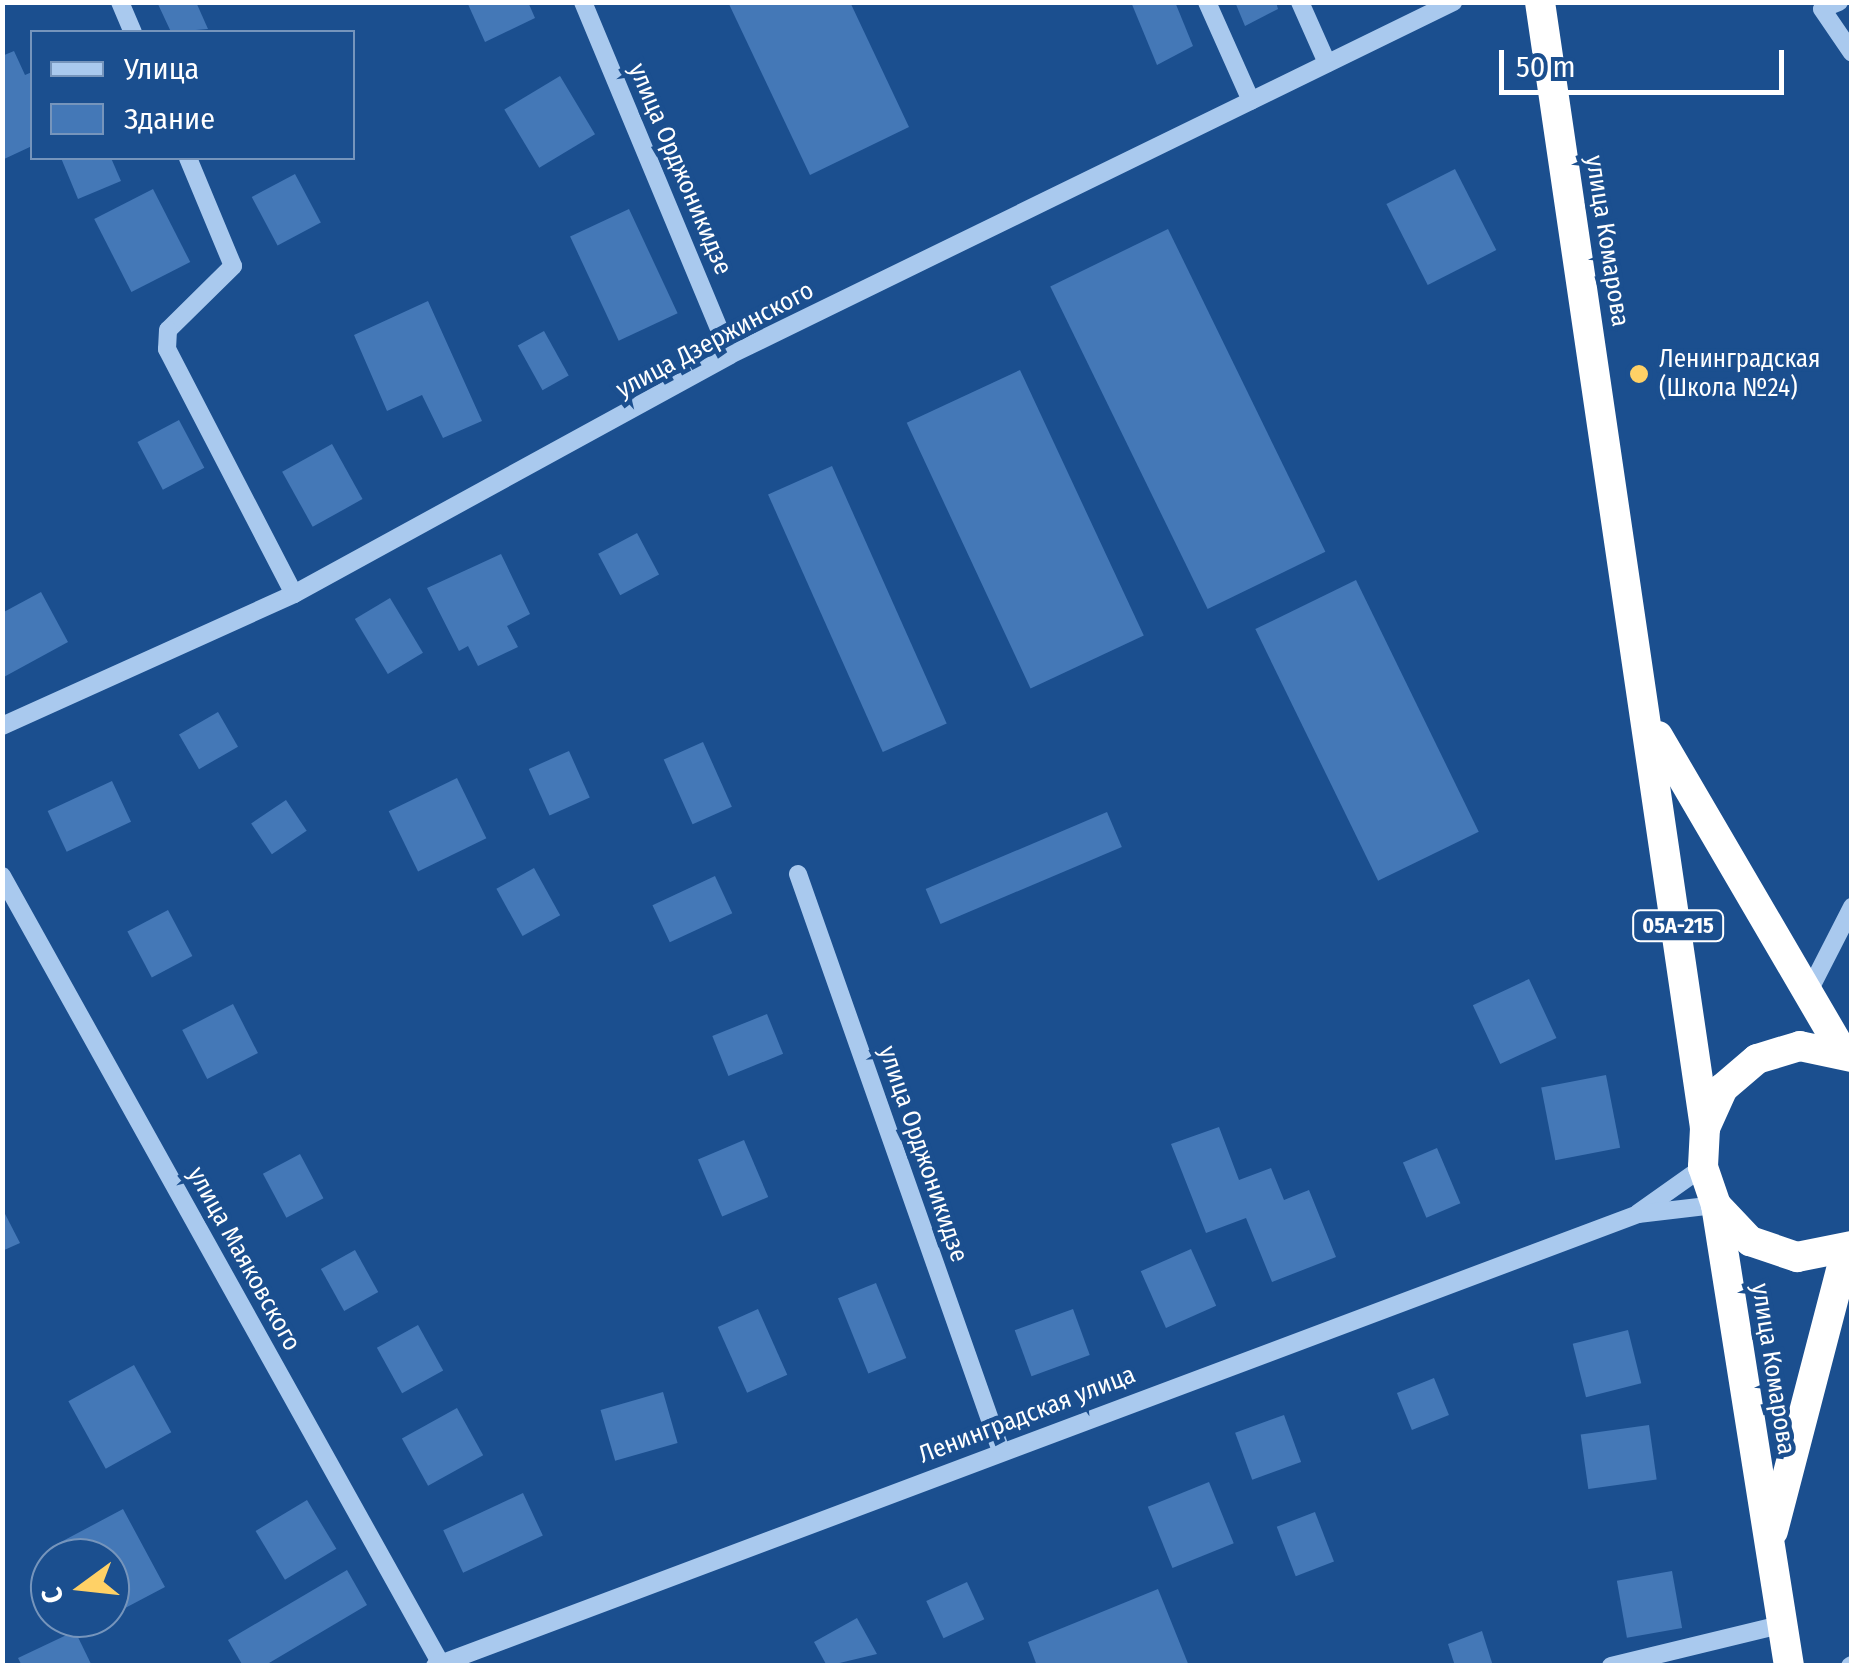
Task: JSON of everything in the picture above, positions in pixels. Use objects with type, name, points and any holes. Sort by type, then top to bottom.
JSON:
[{"type":"highway","name":"улица Комарова","points":[[1540,2],[1651,725],[1705,1128]]},
{"type":"highway","name":"улица Комарова","points":[[1651,725],[1847,1055]]},
{"type":"highway","points":[[1705,1128],[1724,1088],[1757,1059],[1800,1046],[1847,1055]]},
{"type":"highway","name":"05А-215","points":[[1705,1128],[1703,1166],[1716,1205]]},
{"type":"highway","name":"улица Комарова","points":[[1716,1205],[1789,1666]]},
{"type":"highway","points":[[1716,1205],[1750,1241],[1797,1257],[1849,1248]]},
{"type":"highway","name":"улица Комарова","points":[[1770,1543],[1849,1248]]},
{"type":"street","points":[[120,2],[133,30]]},
{"type":"street","name":"улица Орджоникидзе","points":[[584,2],[730,355]]},
{"type":"street","points":[[1207,2],[1250,100]]},
{"type":"street","points":[[1300,2],[1327,63]]},
{"type":"street","name":"улица Дзержинского","points":[[2,726],[294,594],[730,355],[1327,63],[1426,8],[1453,2]]},
{"type":"street","points":[[1826,5],[1852,53]]},
{"type":"street","points":[[189,160],[232,266],[168,330],[167,349],[294,594]]},
{"type":"street","name":"улица Орджоникидзе","points":[[798,874],[1000,1451]]},
{"type":"street","name":"улица Маяковского","points":[[2,876],[439,1665]]},
{"type":"street","points":[[1808,993],[1852,908]]},
{"type":"street","name":"Ленинградская улица","points":[[1638,1214],[1703,1166]]},
{"type":"street","name":"Ленинградская улица","points":[[439,1665],[1638,1214],[1716,1205]]},
{"type":"street","points":[[1611,1666],[1784,1624]]},
{"type":"building","points":[[157,2],[196,2],[208,29],[170,30]]},
{"type":"building","points":[[467,2],[528,2],[535,18],[485,42]]},
{"type":"building","points":[[728,2],[850,2],[909,127],[810,175]]},
{"type":"building","points":[[1131,2],[1175,2],[1193,46],[1157,65]]},
{"type":"building","points":[[1235,2],[1276,2],[1278,9],[1245,26]]},
{"type":"building","points":[[14,51],[25,75],[30,73],[30,147],[2,160],[2,56]]},
{"type":"building","points":[[560,76],[595,134],[539,168],[504,109]]},
{"type":"building","points":[[62,160],[112,160],[121,181],[78,199]]},
{"type":"building","points":[[1455,169],[1496,250],[1428,285],[1386,204]]},
{"type":"building","points":[[295,174],[321,223],[278,246],[252,197]]},
{"type":"building","points":[[153,189],[190,262],[131,292],[94,219]]},
{"type":"building","points":[[629,209],[678,313],[619,341],[570,236]]},
{"type":"building","points":[[1168,229],[1325,552],[1208,609],[1050,286]]},
{"type":"building","points":[[428,301],[482,421],[443,438],[422,395],[387,411],[354,335]]},
{"type":"building","points":[[544,331],[569,376],[542,390],[518,346]]},
{"type":"building","points":[[1020,370],[1144,636],[1031,688],[907,423]]},
{"type":"building","points":[[179,420],[204,468],[163,490],[138,442]]},
{"type":"building","points":[[332,444],[363,499],[313,527],[282,472]]},
{"type":"building","points":[[832,466],[947,724],[883,752],[768,494]]},
{"type":"building","points":[[637,533],[659,574],[620,595],[598,554]]},
{"type":"building","points":[[501,554],[530,614],[507,626],[518,647],[478,666],[468,646],[459,651],[427,588]]},
{"type":"building","points":[[1356,580],[1479,832],[1378,881],[1255,629]]},
{"type":"building","points":[[41,592],[68,642],[2,678],[2,613]]},
{"type":"building","points":[[390,598],[423,653],[388,674],[355,619]]},
{"type":"building","points":[[218,712],[238,747],[199,769],[179,734]]},
{"type":"building","points":[[703,742],[732,807],[693,824],[664,759]]},
{"type":"building","points":[[569,751],[590,798],[550,815],[529,769]]},
{"type":"building","points":[[457,778],[486,838],[418,872],[389,811]]},
{"type":"building","points":[[112,781],[131,822],[67,852],[48,811]]},
{"type":"building","points":[[286,800],[307,831],[272,854],[251,823]]},
{"type":"building","points":[[1107,812],[1122,847],[941,924],[926,889]]},
{"type":"building","points":[[534,868],[560,915],[523,936],[496,889]]},
{"type":"building","points":[[715,876],[732,913],[670,942],[652,905]]},
{"type":"building","points":[[168,910],[192,956],[152,978],[127,932]]},
{"type":"building","points":[[1529,979],[1556,1038],[1500,1064],[1473,1005]]},
{"type":"building","points":[[233,1004],[258,1053],[207,1079],[182,1030]]},
{"type":"building","points":[[767,1014],[783,1054],[728,1076],[712,1036]]},
{"type":"building","points":[[1606,1075],[1620,1148],[1555,1160],[1541,1088]]},
{"type":"building","points":[[1219,1127],[1239,1180],[1271,1168],[1284,1200],[1309,1190],[1336,1257],[1272,1282],[1246,1218],[1206,1233],[1171,1144]]},
{"type":"building","points":[[744,1140],[768,1197],[722,1217],[698,1160]]},
{"type":"building","points":[[1437,1148],[1460,1203],[1426,1218],[1403,1162]]},
{"type":"building","points":[[300,1154],[323,1198],[286,1218],[263,1174]]},
{"type":"building","points":[[2,1208],[20,1243],[2,1251]]},
{"type":"building","points":[[1191,1249],[1216,1306],[1166,1328],[1141,1271]]},
{"type":"building","points":[[355,1250],[378,1292],[344,1311],[321,1269]]},
{"type":"building","points":[[876,1283],[906,1358],[868,1373],[838,1298]]},
{"type":"building","points":[[758,1309],[787,1375],[747,1393],[718,1327]]},
{"type":"building","points":[[1073,1309],[1090,1355],[1031,1376],[1015,1330]]},
{"type":"building","points":[[418,1325],[443,1370],[402,1393],[377,1348]]},
{"type":"building","points":[[1628,1330],[1641,1383],[1586,1397],[1573,1344]]},
{"type":"building","points":[[134,1365],[171,1432],[106,1469],[68,1401]]},
{"type":"building","points":[[1434,1378],[1449,1415],[1412,1430],[1397,1393]]},
{"type":"building","points":[[663,1392],[678,1443],[615,1461],[601,1410]]},
{"type":"building","points":[[457,1408],[483,1455],[428,1486],[402,1439]]},
{"type":"building","points":[[1284,1415],[1301,1462],[1252,1480],[1235,1433]]},
{"type":"building","points":[[1649,1425],[1657,1479],[1588,1489],[1581,1435]]},
{"type":"building","points":[[1209,1482],[1234,1543],[1173,1568],[1148,1507]]},
{"type":"building","points":[[523,1493],[543,1536],[463,1573],[443,1530]]},
{"type":"building","points":[[307,1500],[336,1549],[285,1580],[256,1531]]},
{"type":"building","points":[[123,1509],[165,1587],[130,1605],[130,1538],[68,1538]]},
{"type":"building","points":[[1315,1512],[1334,1561],[1296,1576],[1277,1527]]},
{"type":"building","points":[[347,1570],[367,1605],[264,1666],[243,1666],[228,1640]]},
{"type":"building","points":[[1672,1571],[1682,1628],[1627,1638],[1617,1581]]},
{"type":"building","points":[[967,1582],[984,1619],[944,1638],[926,1601]]},
{"type":"building","points":[[1158,1589],[1189,1666],[1037,1666],[1028,1642]]},
{"type":"building","points":[[857,1618],[877,1654],[827,1666],[814,1642]]},
{"type":"building","points":[[1482,1631],[1493,1666],[1455,1666],[1448,1644]]},
{"type":"building","points":[[60,1638],[78,1638],[92,1666],[22,1666],[18,1658]]},
{"type":"place","name":"Ленинградская (Школа №24)","points":[[1639,374]]}]
